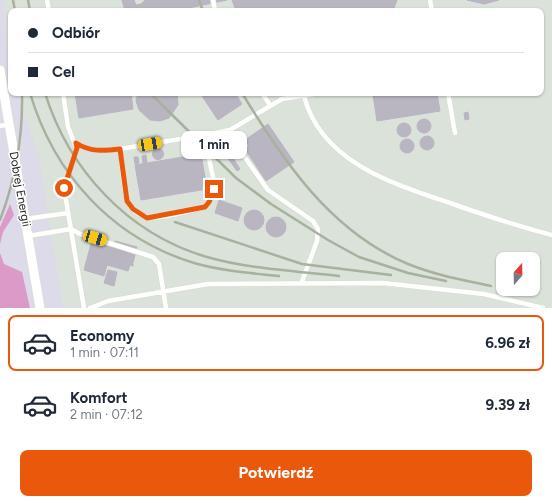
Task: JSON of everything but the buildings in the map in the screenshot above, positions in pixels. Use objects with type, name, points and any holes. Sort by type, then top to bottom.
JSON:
[{"type":"street","name":"Dobrej Energii","points":[[0,70],[4,125],[25,219],[40,308]]},
{"type":"lane","points":[[63,96],[68,127],[77,148],[64,188],[84,308]]},
{"type":"lane","points":[[264,96],[270,105]]},
{"type":"lane","points":[[76,143],[86,149],[95,151],[120,149],[230,130],[282,99],[304,96],[325,138],[357,165],[380,178],[489,217],[552,235]]},
{"type":"lane","points":[[449,96],[455,133]]},
{"type":"lane","points":[[230,130],[234,142],[268,190],[313,221],[317,226],[317,241],[300,284]]},
{"type":"lane","points":[[120,149],[127,201],[139,214],[147,218],[159,217],[205,207],[209,202],[214,189],[214,182],[204,135]]},
{"type":"lane","points":[[25,219],[68,213]]},
{"type":"lane","points":[[28,236],[71,229],[80,234],[153,256],[159,264],[166,308]]},
{"type":"lane","points":[[90,308],[108,301],[208,284],[300,284],[409,285],[491,295],[543,308]]},
{"type":"shaded area","points":[[4,0],[552,0],[552,308],[63,308],[39,156],[18,96],[544,96],[544,8],[8,8],[8,68]]},
{"type":"shaded area","points":[[10,204],[14,215],[3,232],[0,244],[0,227]]},
{"type":"shaded area","points":[[0,253],[4,264],[22,272],[30,308],[0,308]]},
{"type":"railway","points":[[13,0],[14,8]]},
{"type":"railway","points":[[28,0],[29,8]]},
{"type":"railway","points":[[199,0],[202,8]]},
{"type":"railway","points":[[0,220],[10,189],[20,142],[22,96]]},
{"type":"railway","points":[[31,96],[41,123],[54,150],[71,176],[90,199],[112,220],[137,237],[164,252],[194,263],[226,270],[279,276]]},
{"type":"railway","points":[[46,96],[69,148],[86,173],[105,195],[127,215],[152,232],[178,247],[223,261],[272,269],[339,276]]},
{"type":"railway","points":[[153,96],[236,178],[271,204],[328,240],[359,257],[408,273],[446,281]]},
{"type":"railway","points":[[244,96],[293,169],[333,214],[355,233],[380,250],[418,268],[491,286]]},
{"type":"railway","points":[[175,222],[302,264],[391,275]]},
{"type":"route","points":[[64,188],[77,148],[76,143],[86,149],[95,151],[120,149],[127,201],[133,209],[147,218],[159,217],[205,207],[209,202],[214,189]]}]
